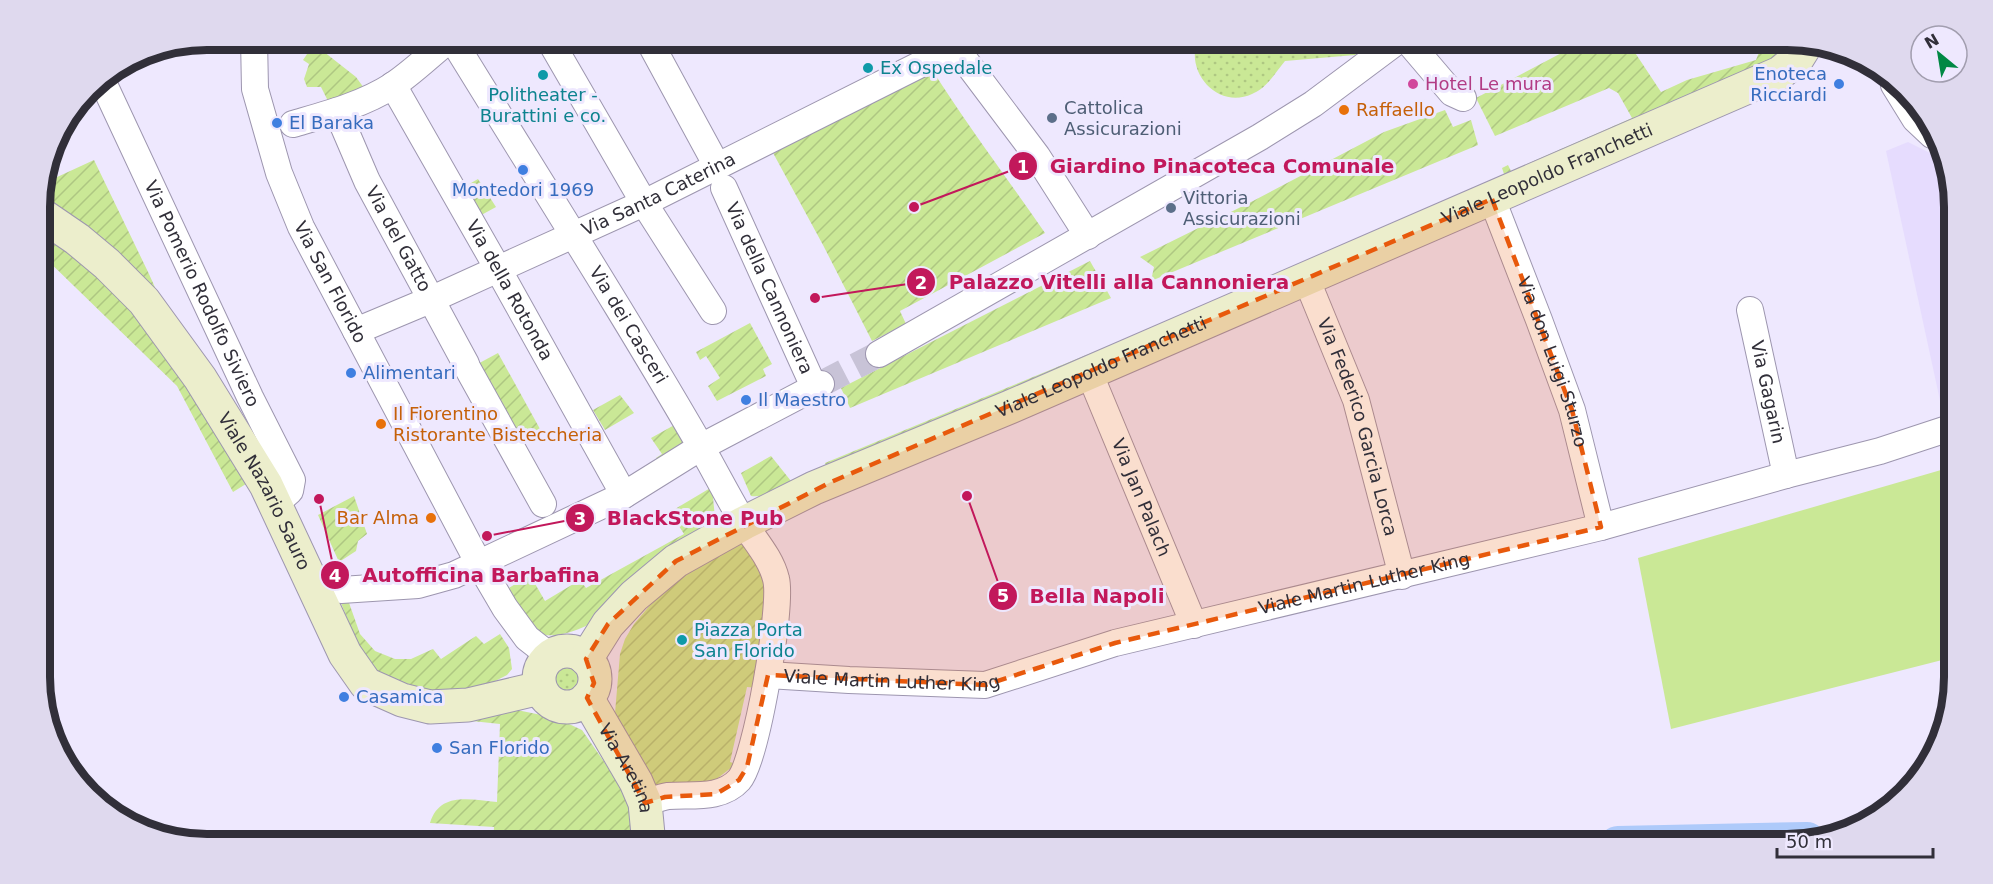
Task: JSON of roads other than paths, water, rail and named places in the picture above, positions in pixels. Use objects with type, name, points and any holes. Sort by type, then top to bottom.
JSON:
[{"type":"main road","name":"Viale Leopoldo Franchetti","points":[[586,659],[608,624],[634,596],[676,561],[744,522],[814,488],[1492,199],[1780,73],[1797,59],[1802,51]]},
{"type":"main road","name":"Viale Nazario Sauro","points":[[50,221],[107,264],[144,301],[200,378],[266,485],[345,654],[366,684],[402,700],[430,707],[468,705],[540,688]]},
{"type":"main road","points":[[569,651],[586,659],[592,666],[594,683],[587,698],[570,707],[552,703],[545,697],[540,688],[540,670],[550,656],[569,651]]},
{"type":"main road","name":"Via Aretina","points":[[587,698],[636,782],[645,803],[648,834]]},
{"type":"street","name":"Via San Florido","points":[[254,50],[255,89],[278,129],[279,173],[301,227],[478,562],[505,608],[527,638],[550,656]]},
{"type":"street","points":[[278,129],[371,98],[393,85],[437,50]]},
{"type":"street","name":"Via dei Casceri","points":[[458,50],[701,447],[744,522]]},
{"type":"street","points":[[555,50],[644,203],[713,311]]},
{"type":"street","name":"Via della Cannoniera","points":[[654,50],[718,174],[817,385],[701,447]]},
{"type":"street","name":"Via Santa Caterina","points":[[356,331],[644,203],[718,174],[939,50]]},
{"type":"street","points":[[957,50],[1037,156],[1088,236]]},
{"type":"street","points":[[879,354],[1296,115],[1385,50]]},
{"type":"street","points":[[1415,50],[1452,93],[1463,98]]},
{"type":"street","name":"Via della Rotonda","points":[[393,85],[624,495]]},
{"type":"street","name":"Via Pomerio Rodolfo Siviero","points":[[105,87],[240,376],[292,480],[290,491],[275,504]]},
{"type":"street","points":[[1901,98],[1916,120]]},
{"type":"street","name":"Via del Gatto","points":[[337,111],[367,181],[548,513]]},
{"type":"street","name":"Via don Luigi Sturzo","points":[[1492,199],[1572,410],[1601,527]]},
{"type":"street","name":"Via Federico Garcia Lorca","points":[[1306,278],[1356,400],[1402,576]]},
{"type":"street","name":"Via Gagarin","points":[[1750,310],[1786,475]]},
{"type":"street","name":"Via Jan Palach","points":[[1089,372],[1194,625]]},
{"type":"street","name":"Viale Martin Luther King","points":[[768,675],[985,685],[1114,643],[1601,527],[1944,432]]},
{"type":"street","points":[[314,586],[341,590],[418,585],[454,575],[478,562],[548,513],[624,495],[701,447]]},
{"type":"street","points":[[645,803],[665,796],[716,794],[739,780],[747,767],[768,675],[777,600],[777,580],[770,561],[744,522]]},
{"type":"tunnel","points":[[821,384],[879,354]]},
{"type":"place","name":"Ex Ospedale","points":[[868,68]]},
{"type":"place","name":"Politheater - Burattini e co.","points":[[543,75]]},
{"type":"place","name":"Hotel Le mura","points":[[1413,84]]},
{"type":"place","name":"Enoteca Ricciardi","points":[[1839,84]]},
{"type":"place","name":"Raffaello","points":[[1344,110]]},
{"type":"place","name":"Cattolica Assicurazioni","points":[[1052,118]]},
{"type":"place","name":"El Baraka","points":[[277,123]]},
{"type":"place","name":"Montedori 1969","points":[[523,170]]},
{"type":"place","name":"Giardino Pinacoteca Comunale","points":[[914,207]]},
{"type":"place","name":"Vittoria Assicurazioni","points":[[1171,208]]},
{"type":"place","name":"Palazzo Vitelli alla Cannoniera","points":[[815,298]]},
{"type":"place","name":"Alimentari","points":[[351,373]]},
{"type":"place","name":"Il Maestro","points":[[746,400]]},
{"type":"place","name":"Il Fiorentino Ristorante Bisteccheria","points":[[381,424]]},
{"type":"place","name":"Bella Napoli","points":[[967,496]]},
{"type":"place","name":"Autofficina Barbafina","points":[[319,499]]},
{"type":"place","name":"Bar Alma","points":[[431,518]]},
{"type":"place","name":"BlackStone Pub","points":[[487,536]]},
{"type":"place","name":"Piazza Porta San Florido","points":[[682,640]]},
{"type":"place","name":"Casamica","points":[[344,697]]},
{"type":"place","name":"San Florido","points":[[437,748]]}]
